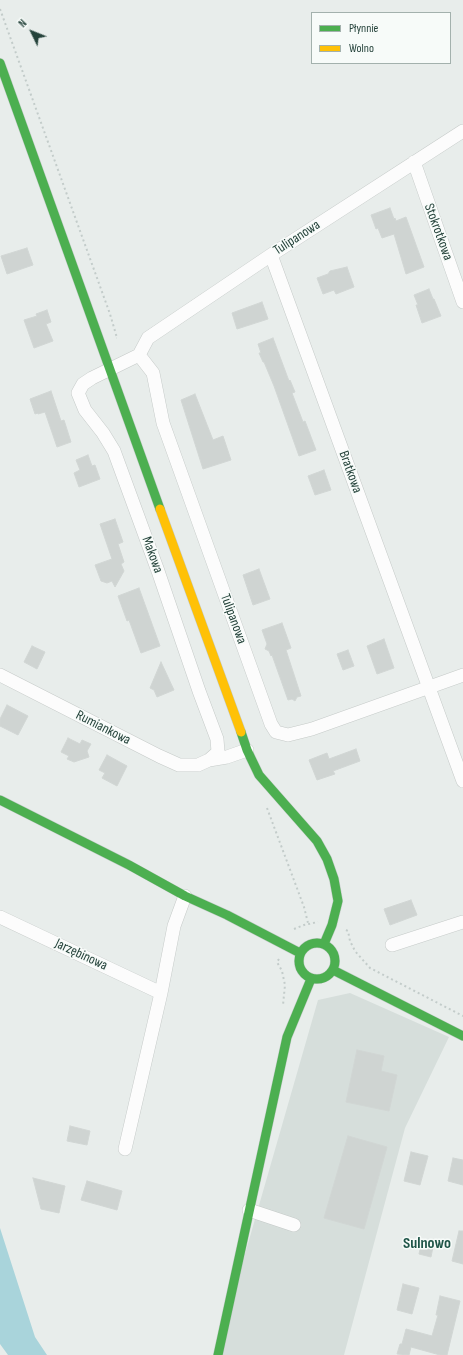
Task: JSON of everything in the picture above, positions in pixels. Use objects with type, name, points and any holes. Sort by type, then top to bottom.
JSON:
[{"type":"street","points":[[0,63],[247,750],[259,774],[317,841],[328,859],[334,879],[338,901],[332,925],[324,944]]},
{"type":"street","name":"Tulipanowa","points":[[429,688],[312,729],[288,735],[276,732],[271,724],[163,424],[154,373],[139,355],[148,338],[463,131]]},
{"type":"street","name":"Stokrotkowa","points":[[414,162],[463,302]]},
{"type":"street","name":"Bratkowa","points":[[271,256],[463,781]]},
{"type":"street","points":[[110,369],[139,355]]},
{"type":"street","name":"Makowa","points":[[110,369],[83,384],[78,393],[85,410],[114,451],[158,571],[217,739],[218,752],[210,760]]},
{"type":"street","name":"Rumiankowa","points":[[0,675],[179,765],[198,765],[210,760],[227,757],[247,750]]},
{"type":"street","points":[[429,688],[463,675]]},
{"type":"street","points":[[0,800],[129,865],[185,896],[227,915],[300,953]]},
{"type":"street","points":[[126,1149],[161,993],[174,926],[185,896]]},
{"type":"street","name":"Jarzębinowa","points":[[0,917],[161,993]]},
{"type":"street","points":[[392,945],[463,922]]},
{"type":"street","points":[[319,943],[324,944],[333,952],[335,958],[333,970],[326,977],[316,980],[311,979],[305,976],[298,965],[300,953],[308,945],[319,943]]},
{"type":"street","points":[[333,970],[463,1036]]},
{"type":"street","points":[[218,1355],[287,1037],[311,979]]},
{"type":"street","points":[[249,1210],[294,1225]]},
{"type":"path","points":[[0,9],[117,338],[101,342]]},
{"type":"path","points":[[265,805],[304,907],[308,924]]},
{"type":"path","points":[[294,930],[308,924],[323,922]]},
{"type":"path","points":[[344,930],[348,931],[350,941],[355,951],[370,968],[463,1016]]},
{"type":"shaded area","points":[[350,993],[449,1037],[405,1128],[344,1355],[216,1355],[318,1000]]},
{"type":"water","points":[[0,1228],[35,1337],[47,1355],[8,1355],[0,1344]]},
{"type":"building","points":[[390,208],[396,221],[406,217],[424,267],[406,274],[394,234],[382,238],[378,228],[376,229],[371,215]]},
{"type":"building","points":[[27,248],[33,265],[7,274],[1,256]]},
{"type":"building","points":[[347,267],[354,287],[336,294],[334,290],[323,294],[317,278],[328,274],[330,271]]},
{"type":"building","points":[[429,289],[441,316],[422,323],[414,295]]},
{"type":"building","points":[[262,302],[268,319],[237,329],[232,313]]},
{"type":"building","points":[[47,310],[51,322],[46,324],[53,341],[34,348],[24,320],[37,316],[36,314]]},
{"type":"building","points":[[273,338],[289,381],[290,380],[295,392],[292,393],[303,422],[305,421],[316,450],[299,456],[274,386],[259,353],[261,353],[258,344]]},
{"type":"building","points":[[51,391],[61,421],[64,420],[71,442],[57,447],[45,412],[35,414],[30,399]]},
{"type":"building","points":[[195,394],[213,440],[223,436],[231,460],[203,469],[181,400]]},
{"type":"building","points":[[88,455],[92,466],[95,465],[100,479],[79,487],[74,473],[80,470],[76,460]]},
{"type":"building","points":[[324,470],[331,490],[315,495],[308,476]]},
{"type":"building","points":[[115,519],[123,542],[118,544],[124,562],[121,564],[124,571],[115,587],[112,581],[107,583],[101,581],[95,565],[112,559],[100,524]]},
{"type":"building","points":[[259,569],[270,599],[253,605],[243,575]]},
{"type":"building","points":[[139,588],[160,646],[141,653],[129,620],[127,621],[118,596]]},
{"type":"building","points":[[282,623],[291,648],[286,650],[301,696],[297,697],[295,701],[292,699],[288,700],[272,655],[271,656],[269,651],[265,649],[267,644],[262,630]]},
{"type":"building","points":[[384,639],[394,668],[377,674],[367,646]]},
{"type":"building","points":[[32,646],[45,652],[37,669],[24,662]]},
{"type":"building","points":[[348,650],[354,666],[343,670],[337,654]]},
{"type":"building","points":[[161,662],[174,690],[157,697],[154,690],[150,688]]},
{"type":"building","points":[[7,705],[28,716],[18,735],[0,726],[0,719]]},
{"type":"building","points":[[68,738],[80,744],[82,740],[91,744],[87,751],[89,757],[74,762],[67,759],[69,756],[61,752]]},
{"type":"building","points":[[356,749],[360,761],[333,771],[335,774],[317,780],[309,760],[327,753],[329,759]]},
{"type":"building","points":[[107,755],[127,766],[117,786],[102,778],[105,773],[99,770]]},
{"type":"building","points":[[411,900],[417,915],[390,925],[384,909]]},
{"type":"building","points":[[357,1050],[384,1056],[381,1071],[397,1075],[389,1111],[346,1102]]},
{"type":"building","points":[[70,1126],[90,1131],[87,1145],[67,1141]]},
{"type":"building","points":[[348,1136],[387,1147],[364,1229],[324,1218]]},
{"type":"building","points":[[411,1152],[428,1156],[420,1185],[404,1181]]},
{"type":"building","points":[[453,1158],[463,1160],[463,1185],[448,1181]]},
{"type":"building","points":[[33,1178],[65,1186],[59,1213],[41,1209]]},
{"type":"building","points":[[87,1181],[122,1191],[117,1210],[81,1200]]},
{"type":"building","points":[[459,1231],[463,1231],[463,1264],[452,1261]]},
{"type":"building","points":[[422,1240],[434,1242],[431,1257],[419,1254]]},
{"type":"building","points":[[403,1284],[419,1288],[412,1314],[397,1310]]},
{"type":"building","points":[[440,1296],[460,1301],[447,1355],[440,1355],[411,1347],[409,1355],[397,1354],[400,1344],[402,1344],[406,1329],[432,1336],[438,1315],[436,1315]]},
{"type":"traffic: fast","points":[[0,63],[160,509]]},
{"type":"traffic: fast","points":[[241,732],[247,750],[259,775],[317,841],[327,859],[334,879],[338,901],[332,925],[324,944]]},
{"type":"traffic: fast","points":[[0,800],[129,865],[185,896],[227,915],[300,953]]},
{"type":"traffic: fast","points":[[321,943],[330,948],[334,954],[335,961],[334,968],[330,974],[321,979],[313,979],[304,974],[300,968],[299,957],[304,948],[310,944],[321,943]]},
{"type":"traffic: fast","points":[[333,970],[463,1036]]},
{"type":"traffic: fast","points":[[218,1355],[287,1037],[311,979]]},
{"type":"traffic: slow","points":[[160,509],[241,732]]},
{"type":"district","name":"Sulnowo","points":[[427,1244]]}]
